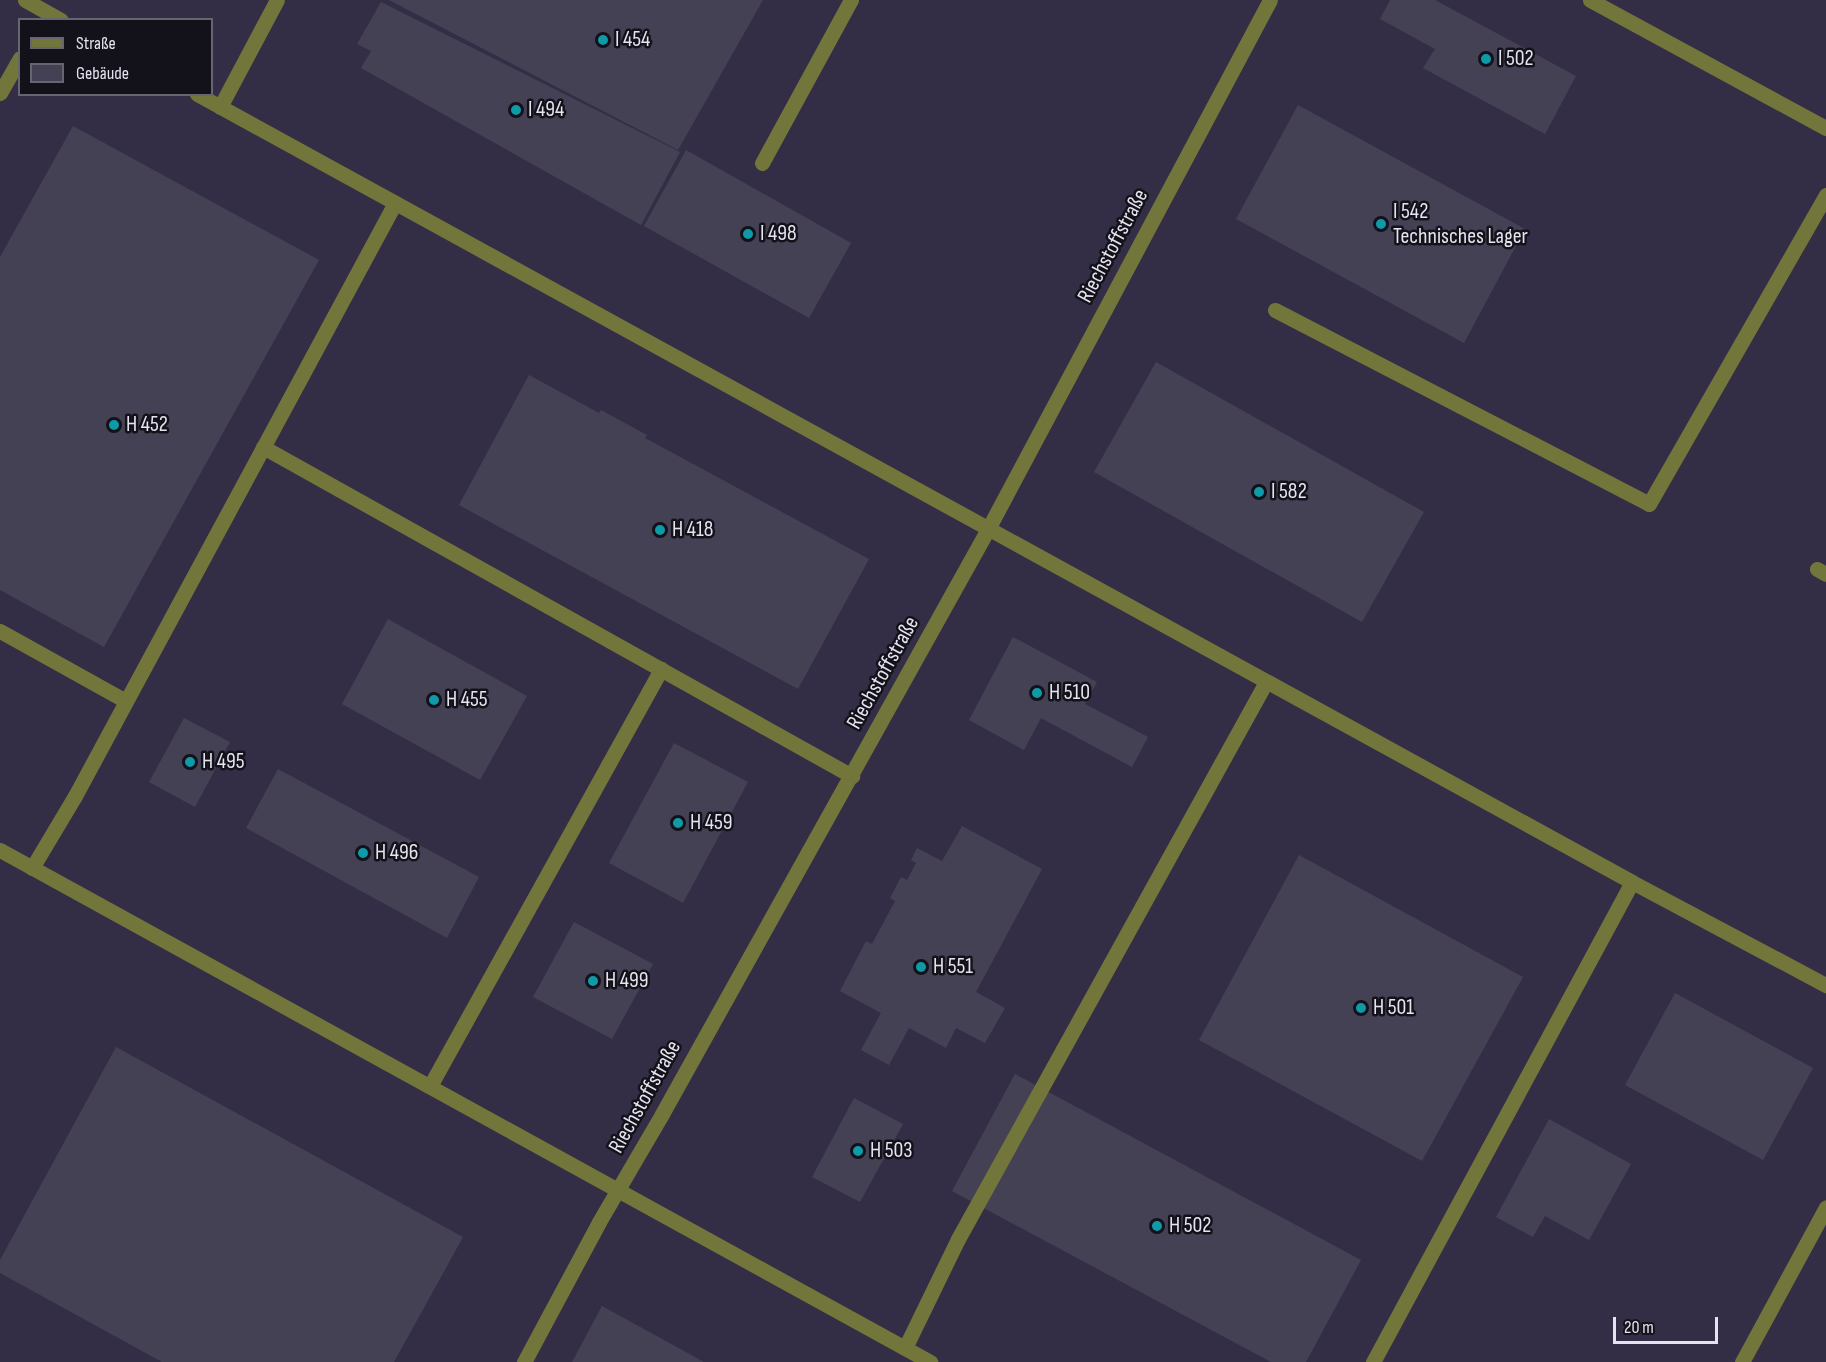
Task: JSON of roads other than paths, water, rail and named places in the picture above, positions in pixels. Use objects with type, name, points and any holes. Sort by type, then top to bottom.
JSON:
[{"type":"street","points":[[25,0],[46,10]]},
{"type":"street","points":[[220,107],[277,0]]},
{"type":"street","points":[[762,163],[851,0]]},
{"type":"street","name":"Riechstoffstraße","points":[[524,1362],[599,1222],[852,776],[988,529],[1270,0]]},
{"type":"street","points":[[1590,0],[1826,128]]},
{"type":"street","points":[[0,93],[18,62]]},
{"type":"street","points":[[201,96],[1266,682],[1826,985]]},
{"type":"street","points":[[1275,310],[1649,504],[1826,195]]},
{"type":"street","points":[[32,868],[75,796],[395,203]]},
{"type":"street","points":[[263,447],[852,776]]},
{"type":"street","points":[[0,631],[126,701]]},
{"type":"street","points":[[430,1086],[661,669]]},
{"type":"street","points":[[906,1348],[958,1239],[1266,682]]},
{"type":"street","points":[[0,850],[930,1362]]},
{"type":"street","points":[[1373,1362],[1632,882]]},
{"type":"street","points":[[1742,1362],[1826,1208]]},
{"type":"place","name":"I 454","points":[[603,40]]},
{"type":"place","name":"I 502","points":[[1486,59]]},
{"type":"place","name":"I 494","points":[[516,110]]},
{"type":"place","name":"I 542 Technisches Lager","points":[[1381,224]]},
{"type":"place","name":"I 498","points":[[748,234]]},
{"type":"place","name":"H 452","points":[[114,425]]},
{"type":"place","name":"I 582","points":[[1259,492]]},
{"type":"place","name":"H 418","points":[[660,530]]},
{"type":"place","name":"H 510","points":[[1037,693]]},
{"type":"place","name":"H 455","points":[[434,700]]},
{"type":"place","name":"H 495","points":[[190,762]]},
{"type":"place","name":"H 459","points":[[678,823]]},
{"type":"place","name":"H 496","points":[[363,853]]},
{"type":"place","name":"H 551","points":[[921,967]]},
{"type":"place","name":"H 499","points":[[593,981]]},
{"type":"place","name":"H 501","points":[[1361,1008]]},
{"type":"place","name":"H 503","points":[[858,1151]]},
{"type":"place","name":"H 502","points":[[1157,1226]]}]
